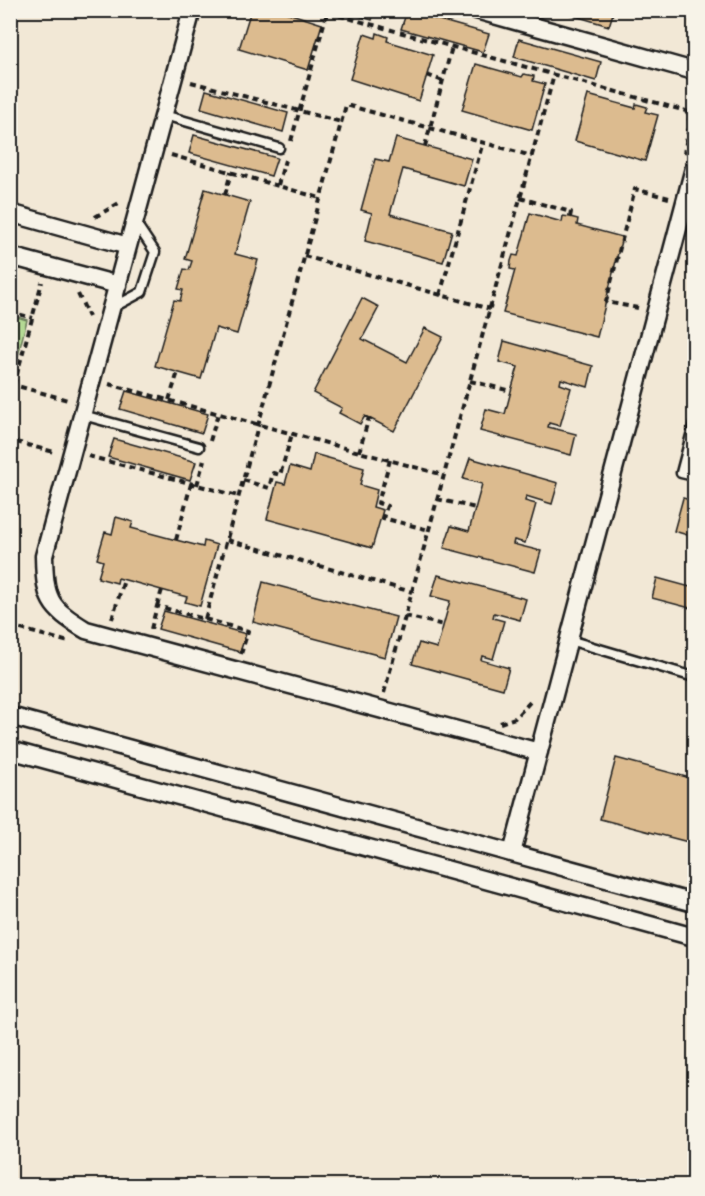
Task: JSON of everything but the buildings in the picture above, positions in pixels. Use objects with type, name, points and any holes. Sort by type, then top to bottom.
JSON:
[{"type":"street","points":[[192,10],[112,308],[90,417],[72,454],[44,556],[45,590],[62,616],[86,630],[539,752]]},
{"type":"street","points":[[476,10],[694,71]]},
{"type":"street","points":[[512,853],[569,640],[688,163]]},
{"type":"street","points":[[10,213],[128,246]]},
{"type":"street","points":[[10,256],[118,285]]},
{"type":"street","points":[[10,716],[694,903]]},
{"type":"street","points":[[10,750],[694,937]]},
{"type":"lane","points":[[164,115],[279,148]]},
{"type":"lane","points":[[112,308],[142,292],[155,252],[135,222]]},
{"type":"lane","points":[[90,417],[199,447]]},
{"type":"lane","points":[[694,424],[681,472],[694,476]]},
{"type":"lane","points":[[569,640],[694,677]]},
{"type":"path","points":[[319,10],[686,111],[690,122],[688,163]]},
{"type":"path","points":[[290,143],[327,13]]},
{"type":"path","points":[[382,35],[384,28]]},
{"type":"path","points":[[425,146],[452,47]]},
{"type":"path","points":[[530,75],[531,69]]},
{"type":"path","points":[[427,75],[443,81]]},
{"type":"path","points":[[383,696],[554,75]]},
{"type":"path","points":[[174,77],[341,123]]},
{"type":"path","points":[[642,106],[644,100]]},
{"type":"path","points":[[205,620],[346,105],[532,156]]},
{"type":"path","points":[[440,295],[483,142]]},
{"type":"path","points":[[154,150],[320,198]]},
{"type":"path","points":[[278,185],[287,154]]},
{"type":"path","points":[[10,171],[14,172],[10,182]]},
{"type":"path","points":[[225,195],[231,172]]},
{"type":"path","points":[[641,309],[606,302],[635,189],[671,198],[674,188]]},
{"type":"path","points":[[87,219],[102,215],[118,205],[124,195]]},
{"type":"path","points":[[520,198],[571,212],[570,217]]},
{"type":"path","points":[[304,256],[490,309]]},
{"type":"path","points":[[503,261],[511,261]]},
{"type":"path","points":[[43,278],[13,385],[71,401]]},
{"type":"path","points":[[10,312],[33,318]]},
{"type":"path","points":[[169,400],[178,372]]},
{"type":"path","points":[[72,454],[90,417],[99,381],[444,476]]},
{"type":"path","points":[[470,381],[511,391]]},
{"type":"path","points":[[359,452],[369,417]]},
{"type":"path","points":[[280,475],[292,434]]},
{"type":"path","points":[[10,467],[13,442],[72,454],[238,496]]},
{"type":"path","points":[[72,454],[84,467]]},
{"type":"path","points":[[390,460],[376,502],[387,506],[383,518],[429,530]]},
{"type":"path","points":[[243,480],[269,488],[273,473],[287,478]]},
{"type":"path","points":[[176,540],[191,483]]},
{"type":"path","points":[[437,499],[476,508]]},
{"type":"path","points":[[227,540],[412,592]]},
{"type":"path","points":[[111,622],[124,580]]},
{"type":"path","points":[[140,630],[150,632],[162,590]]},
{"type":"path","points":[[157,606],[248,631],[240,657],[251,660]]},
{"type":"path","points":[[405,616],[444,625]]},
{"type":"path","points":[[105,620],[121,624]]},
{"type":"path","points":[[10,626],[76,644]]},
{"type":"path","points":[[372,693],[394,699]]},
{"type":"path","points":[[498,724],[515,718],[537,693]]},
{"type":"green space","points":[[11,315],[27,320],[12,379],[10,378]]}]
